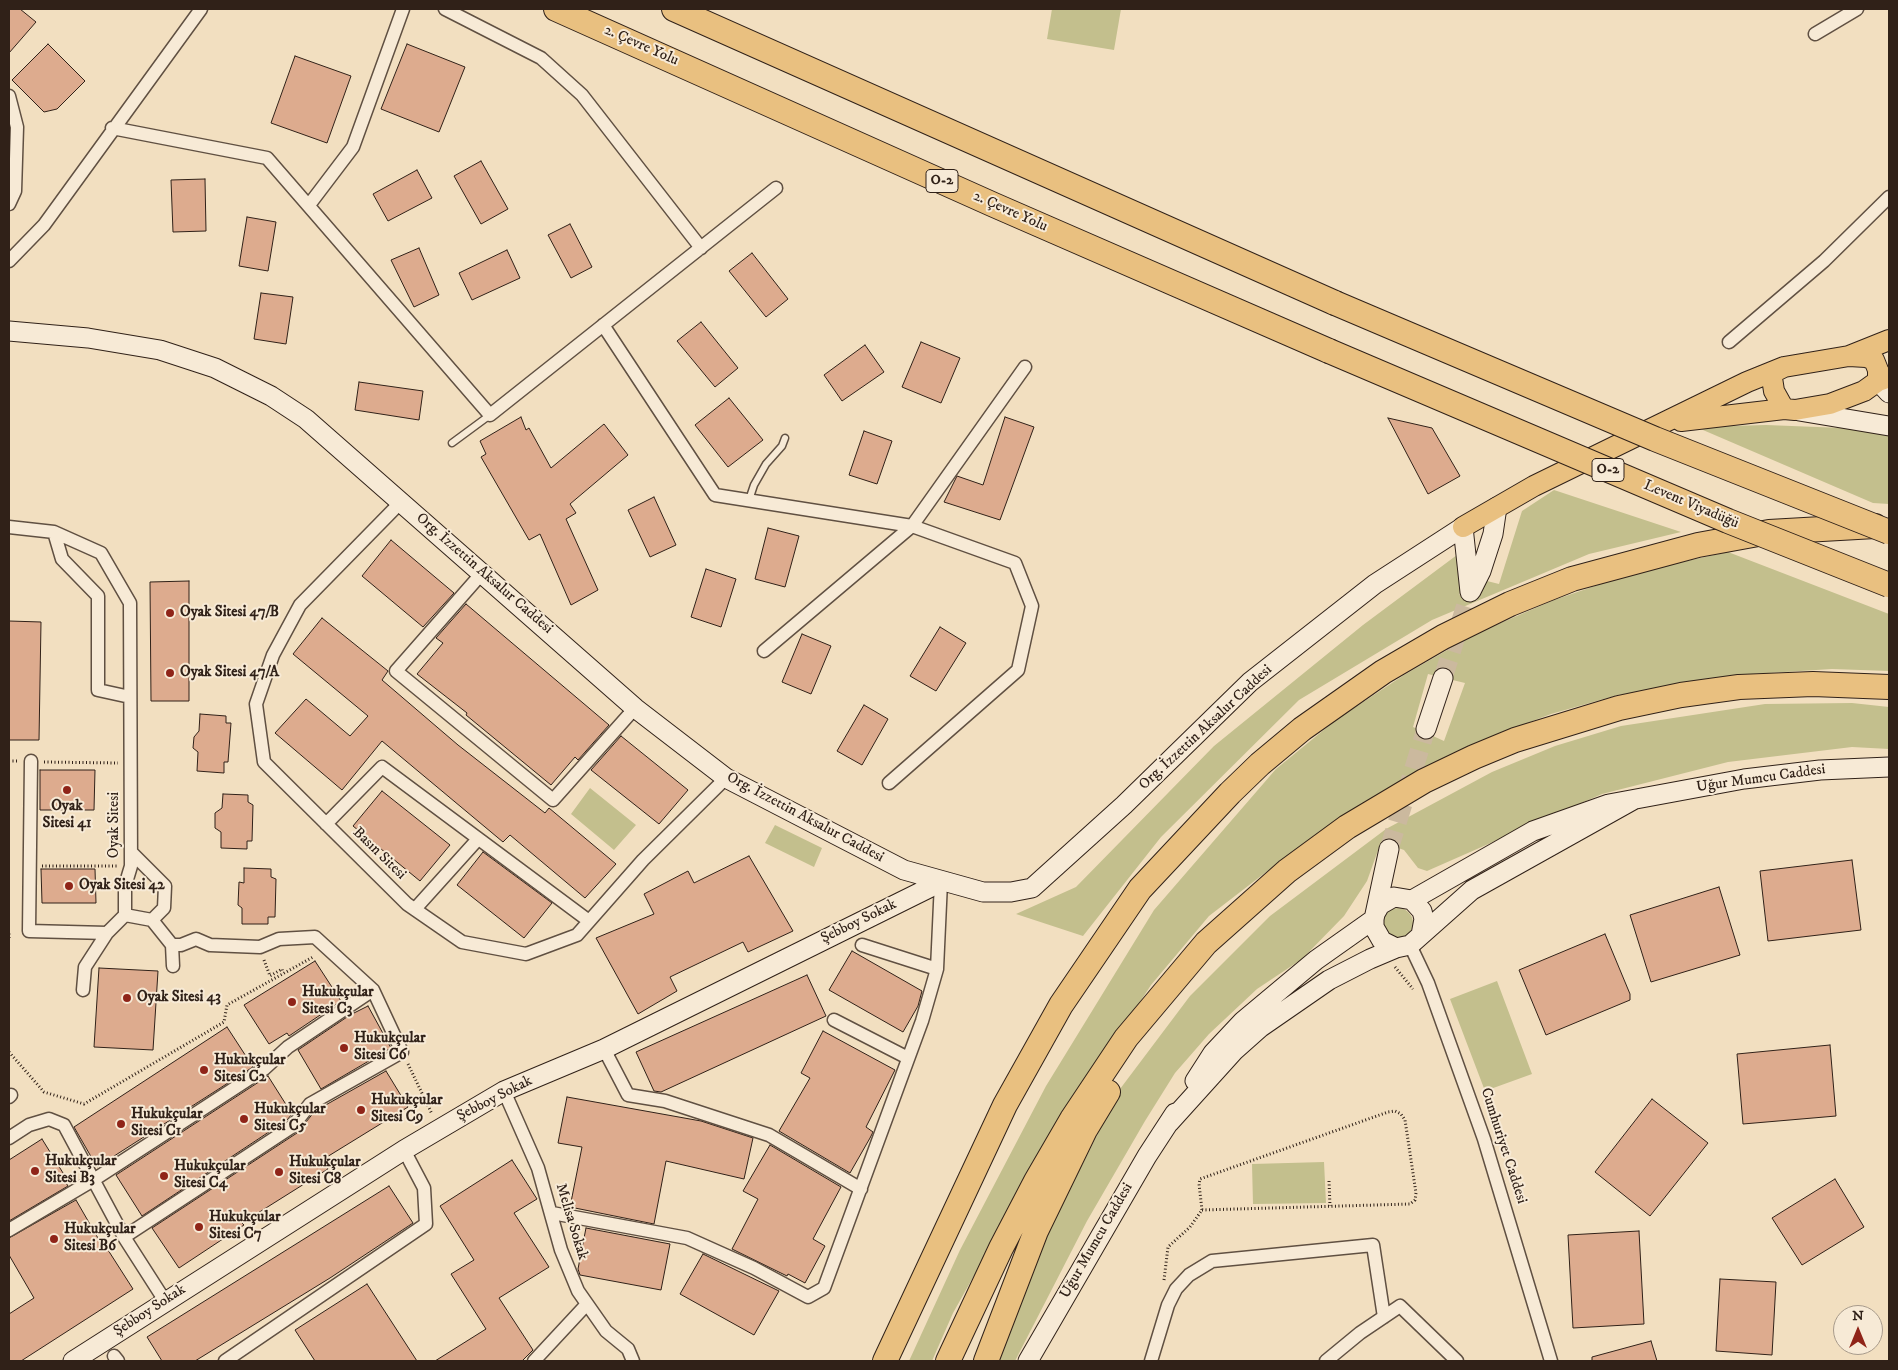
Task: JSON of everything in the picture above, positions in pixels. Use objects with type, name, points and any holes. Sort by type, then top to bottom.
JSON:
[{"type":"highway","name":"2. Çevre Yolu","points":[[556,9],[1003,209],[1329,351]]},
{"type":"highway","points":[[674,9],[1335,303],[1655,439],[1889,532]]},
{"type":"highway","name":"Levent Viyadüğü","points":[[1329,351],[1728,521],[1889,584]]},
{"type":"highway","points":[[885,1361],[1005,1105],[1066,997],[1140,889],[1230,793],[1288,741],[1376,677],[1443,636],[1510,604],[1572,579],[1698,545],[1769,532],[1889,526]]},
{"type":"highway","points":[[948,1361],[1036,1181],[1100,1076],[1154,1002],[1206,943],[1287,871],[1347,827],[1424,781],[1490,750],[1515,740],[1594,715],[1681,695],[1739,687],[1813,684],[1889,687]]},
{"type":"highway","points":[[986,1361],[1036,1231],[1085,1130],[1146,1024],[1154,1002]]},
{"type":"main road","name":"Org. İzzettin Aksalur Caddesi","points":[[9,330],[88,338],[160,350],[215,368],[271,396],[306,419],[483,572],[636,708],[726,778],[904,870],[941,882],[983,892],[1012,892],[1032,888],[1124,805],[1250,682],[1375,584],[1463,527]]},
{"type":"main road","points":[[1497,507],[1493,534],[1482,571],[1470,592],[1463,527],[1497,507],[1534,486],[1747,382],[1784,367],[1849,356],[1889,340]]},
{"type":"main road","points":[[1668,422],[1830,404],[1886,384],[1874,360],[1866,357],[1849,356]]},
{"type":"main road","points":[[1784,367],[1774,372],[1772,378],[1776,396],[1789,410],[1889,426]]},
{"type":"main road","points":[[1426,729],[1443,678]]},
{"type":"main road","name":"Uğur Mumcu Caddesi","points":[[1407,899],[1533,831],[1609,804],[1744,779],[1820,770],[1889,768]]},
{"type":"main road","points":[[1169,1123],[1234,1051],[1261,1027],[1330,980],[1370,959],[1409,943],[1472,890],[1634,800]]},
{"type":"main road","points":[[1387,855],[1391,878],[1407,899],[1422,911],[1424,919],[1409,943],[1382,941],[1374,927],[1387,855]]},
{"type":"main road","name":"Şebboy Sokak","points":[[73,1361],[165,1300],[439,1128],[504,1090],[604,1049],[941,882]]},
{"type":"main road","points":[[1169,1123],[1212,1053],[1244,1021],[1316,960],[1375,916],[1387,900],[1407,899]]},
{"type":"main road","name":"Uğur Mumcu Caddesi","points":[[1028,1361],[1169,1123]]},
{"type":"main road","points":[[1038,1361],[1047,1331]]},
{"type":"street","points":[[9,261],[44,225],[112,128],[200,9]]},
{"type":"street","points":[[309,205],[353,148],[403,9]]},
{"type":"street","points":[[444,9],[541,58],[582,95],[701,248]]},
{"type":"street","points":[[1815,34],[1857,9]]},
{"type":"street","points":[[9,96],[17,126],[15,191],[9,204]]},
{"type":"street","points":[[112,128],[267,158],[490,415],[776,188]]},
{"type":"street","points":[[1729,342],[1824,262],[1889,197]]},
{"type":"street","points":[[603,325],[715,495],[912,526],[1015,563],[1032,606],[1018,670],[889,783]]},
{"type":"street","points":[[764,651],[912,526],[1025,367]]},
{"type":"street","name":"Basın Sitesi","points":[[401,502],[300,605],[273,655],[256,704],[264,762],[415,909],[462,942],[526,954],[577,935],[642,860],[726,778]]},
{"type":"street","name":"Oyak Sitesi","points":[[9,527],[54,532],[100,554],[130,603],[131,866],[125,886],[125,915]]},
{"type":"street","points":[[54,532],[62,559],[98,596],[98,690],[130,697]]},
{"type":"street","points":[[483,572],[396,671],[553,800],[636,708]]},
{"type":"street","points":[[32,761],[29,931],[107,933]]},
{"type":"street","points":[[326,824],[382,767],[589,921]]},
{"type":"street","points":[[415,909],[478,839]]},
{"type":"street","points":[[131,852],[165,886],[164,908],[152,920]]},
{"type":"street","points":[[552,1213],[687,1238],[754,1268],[808,1298],[824,1288],[922,1021],[937,968],[941,882]]},
{"type":"street","points":[[83,990],[85,967],[107,933],[125,915],[152,920],[172,944],[173,966]]},
{"type":"street","points":[[124,1237],[294,1126],[310,1104],[402,1052],[373,990],[315,936],[280,939],[260,947],[210,944],[196,939],[180,945],[172,944]]},
{"type":"street","name":"Cumhuriyet Caddesi","points":[[1409,943],[1428,983],[1482,1132],[1551,1361]]},
{"type":"street","points":[[862,945],[937,968]]},
{"type":"street","points":[[9,1230],[94,1179],[264,1069],[288,1047],[373,990]]},
{"type":"street","points":[[834,1020],[908,1058]]},
{"type":"street","points":[[604,1049],[628,1095],[665,1101],[769,1135],[861,1189]]},
{"type":"street","name":"Melisa Sokak","points":[[504,1090],[538,1168],[561,1250],[578,1291],[606,1331],[629,1357]]},
{"type":"street","points":[[9,1138],[29,1125],[49,1119],[64,1125],[124,1237],[165,1300]]},
{"type":"street","points":[[225,1361],[426,1224],[424,1188],[404,1150]]},
{"type":"street","points":[[1151,1361],[1168,1305],[1176,1289],[1189,1275],[1212,1260],[1373,1244],[1384,1316]]},
{"type":"street","points":[[534,1361],[587,1304]]},
{"type":"street","points":[[1326,1361],[1384,1316],[1400,1306],[1457,1361]]},
{"type":"lane","points":[[452,443],[490,415]]},
{"type":"lane","points":[[749,500],[754,485],[766,464],[782,446],[785,438]]},
{"type":"path","points":[[9,761],[131,763]]},
{"type":"path","points":[[30,866],[131,866]]},
{"type":"path","points":[[9,933],[9,938]]},
{"type":"path","points":[[9,1052],[44,1092],[84,1104],[224,1022],[227,1005],[313,957]]},
{"type":"path","points":[[1370,959],[1393,965],[1404,975],[1418,997]]},
{"type":"path","points":[[266,967],[270,976],[282,969],[283,973]]},
{"type":"path","points":[[402,1052],[439,1128]]},
{"type":"path","points":[[1168,1305],[1164,1281],[1168,1247],[1190,1227],[1202,1210],[1200,1179],[1388,1112],[1395,1111],[1401,1114],[1405,1120],[1416,1193],[1415,1200],[1410,1204],[1202,1210]]},
{"type":"path","points":[[1329,1181],[1330,1206]]},
{"type":"shaded area","points":[[1052,9],[1121,9],[1114,50],[1047,39]]},
{"type":"shaded area","points":[[1766,425],[1843,428],[1889,434],[1889,504],[1873,503],[1696,427]]},
{"type":"shaded area","points":[[1554,490],[1681,532],[1589,554],[1432,620],[1299,700],[1161,837],[1083,936],[1016,914],[1076,887],[1214,746],[1363,625],[1461,552],[1467,576],[1499,584],[1522,511]]},
{"type":"shaded area","points":[[1728,552],[1889,614],[1889,671],[1832,669],[1737,675],[1618,695],[1551,714],[1491,737],[1349,813],[1270,869],[1209,916],[1151,985],[1050,1140],[953,1313],[932,1361],[909,1361],[960,1250],[1046,1086],[1154,910],[1276,769],[1336,720],[1404,675],[1475,634],[1554,600],[1636,572]],"holes":[[[1428,674],[1465,683],[1444,741],[1413,727]]]},
{"type":"shaded area","points":[[1852,703],[1889,707],[1889,749],[1852,747],[1728,762],[1602,794],[1427,871],[1418,868],[1404,850],[1381,842],[1367,881],[1344,916],[1302,959],[1257,989],[1209,1034],[1175,1073],[1087,1221],[1015,1361],[999,1361],[1022,1296],[1046,1237],[1120,1089],[1190,996],[1270,916],[1386,829],[1492,772],[1555,746],[1621,726],[1765,704]]},
{"type":"shaded area","points":[[590,788],[636,825],[614,850],[571,814]]},
{"type":"shaded area","points":[[775,825],[822,848],[814,867],[765,843]]},
{"type":"shaded area","points":[[1398,908],[1408,913],[1413,923],[1408,933],[1398,938],[1388,933],[1383,923],[1388,913]]},
{"type":"shaded area","points":[[1497,981],[1532,1074],[1485,1091],[1450,999]]},
{"type":"shaded area","points":[[1324,1162],[1326,1203],[1253,1204],[1252,1164]]},
{"type":"building","points":[[9,9],[20,9],[36,22],[9,53]]},
{"type":"building","points":[[48,44],[85,81],[57,109],[44,112],[12,80]]},
{"type":"building","points":[[407,44],[465,67],[439,132],[381,109]]},
{"type":"building","points":[[295,56],[351,76],[327,143],[271,123]]},
{"type":"building","points":[[481,161],[508,209],[481,224],[454,176]]},
{"type":"building","points":[[417,170],[432,198],[388,221],[373,194]]},
{"type":"building","points":[[205,179],[206,231],[173,232],[171,180]]},
{"type":"building","points":[[247,217],[276,222],[268,271],[239,266]]},
{"type":"building","points":[[570,224],[592,267],[571,278],[548,235]]},
{"type":"building","points":[[419,248],[439,295],[414,307],[391,260]]},
{"type":"building","points":[[507,250],[520,278],[472,300],[459,273]]},
{"type":"building","points":[[752,253],[788,299],[766,317],[729,271]]},
{"type":"building","points":[[261,293],[293,297],[286,344],[254,339]]},
{"type":"building","points":[[701,322],[738,368],[715,387],[677,341]]},
{"type":"building","points":[[921,342],[960,358],[941,403],[902,387]]},
{"type":"building","points":[[865,345],[884,372],[842,401],[824,375]]},
{"type":"building","points":[[359,382],[423,391],[419,420],[355,410]]},
{"type":"building","points":[[729,398],[763,440],[728,467],[695,425]]},
{"type":"building","points":[[521,417],[526,430],[529,428],[551,468],[604,424],[628,455],[570,504],[576,513],[566,519],[598,590],[571,605],[540,534],[529,540],[481,457],[486,454],[480,441]]},
{"type":"building","points":[[1005,417],[1034,427],[1000,520],[944,502],[957,476],[983,485]]},
{"type":"building","points":[[1388,418],[1432,428],[1460,476],[1428,494]]},
{"type":"building","points":[[864,431],[892,441],[877,484],[849,475]]},
{"type":"building","points":[[654,497],[676,545],[650,557],[628,510]]},
{"type":"building","points":[[768,528],[799,536],[785,587],[755,579]]},
{"type":"building","points":[[391,540],[454,593],[423,627],[362,576]]},
{"type":"building","points":[[706,569],[736,579],[721,627],[691,617]]},
{"type":"building","points":[[189,581],[189,701],[151,701],[150,582]]},
{"type":"building","points":[[466,604],[609,725],[578,760],[575,757],[551,785],[466,715],[467,713],[417,674],[443,643],[436,638]]},
{"type":"building","points":[[322,618],[388,671],[382,680],[458,745],[545,813],[549,808],[616,864],[585,898],[510,835],[503,842],[382,741],[342,790],[275,733],[306,699],[350,736],[368,716],[293,654]]},
{"type":"building","points":[[9,621],[41,622],[39,740],[9,740]]},
{"type":"building","points":[[940,627],[966,643],[936,691],[910,676]]},
{"type":"building","points":[[802,634],[831,646],[811,694],[782,682]]},
{"type":"building","points":[[864,705],[888,719],[862,765],[837,751]]},
{"type":"building","points":[[200,714],[226,716],[226,723],[231,723],[228,762],[224,762],[224,773],[197,771],[198,752],[193,748],[194,737],[199,731]]},
{"type":"building","points":[[621,736],[688,790],[659,824],[591,770]]},
{"type":"building","name":"Oyak Sitesi 41","points":[[40,770],[95,770],[94,810],[40,810]]},
{"type":"building","points":[[382,791],[450,845],[420,881],[353,826]]},
{"type":"building","points":[[223,794],[248,795],[248,802],[253,805],[252,841],[247,841],[247,849],[221,848],[221,832],[215,828],[215,813],[222,808]]},
{"type":"building","points":[[483,852],[552,903],[524,938],[457,885]]},
{"type":"building","points":[[749,856],[793,931],[748,952],[743,942],[670,977],[677,991],[638,1014],[596,938],[654,914],[644,894],[688,871],[694,883]]},
{"type":"building","points":[[1852,860],[1861,930],[1768,941],[1760,871]]},
{"type":"building","points":[[244,868],[271,869],[271,877],[276,879],[275,917],[268,917],[268,924],[242,924],[242,908],[238,905],[239,882],[244,883]]},
{"type":"building","name":"Oyak Sitesi 42","points":[[41,869],[95,869],[96,903],[42,903]]},
{"type":"building","points":[[1719,887],[1740,955],[1651,982],[1630,915]]},
{"type":"building","points":[[1605,934],[1630,994],[1630,1000],[1546,1035],[1519,970]]},
{"type":"building","points":[[852,951],[922,991],[918,1006],[903,1032],[829,990]]},
{"type":"building","name":"Hukukçular Sitesi C3","points":[[315,961],[341,1001],[289,1036],[287,1033],[269,1044],[244,1005]]},
{"type":"building","name":"Oyak Sitesi 43","points":[[99,968],[158,971],[153,1050],[94,1047]]},
{"type":"building","points":[[807,975],[826,1016],[661,1092],[654,1091],[636,1052]]},
{"type":"building","name":"Hukukçular Sitesi C6","points":[[368,1006],[391,1048],[321,1089],[298,1050],[350,1015]]},
{"type":"building","points":[[227,1027],[253,1067],[97,1167],[74,1127]]},
{"type":"building","points":[[823,1031],[895,1070],[866,1127],[873,1132],[850,1173],[779,1131],[810,1078],[801,1073]]},
{"type":"building","points":[[1830,1045],[1836,1116],[1743,1124],[1737,1054]]},
{"type":"building","points":[[386,1071],[408,1107],[322,1160],[328,1169],[242,1223],[244,1225],[179,1268],[152,1228],[297,1133],[315,1111]]},
{"type":"building","points":[[268,1076],[292,1114],[287,1120],[142,1216],[116,1175]]},
{"type":"building","points":[[567,1097],[701,1121],[753,1138],[744,1179],[666,1161],[654,1224],[570,1207],[582,1147],[558,1143]]},
{"type":"building","points":[[1652,1099],[1708,1143],[1650,1216],[1595,1172]]},
{"type":"building","name":"Hukukçular Sitesi B3","points":[[42,1139],[68,1181],[66,1183],[68,1186],[9,1221],[9,1160]]},
{"type":"building","points":[[770,1145],[841,1187],[813,1239],[825,1246],[805,1283],[732,1249],[758,1199],[743,1191]]},
{"type":"building","points":[[512,1160],[537,1199],[514,1213],[549,1267],[499,1298],[533,1350],[522,1361],[435,1361],[486,1329],[451,1274],[474,1260],[440,1206]]},
{"type":"building","points":[[1835,1179],[1864,1227],[1802,1265],[1772,1218]]},
{"type":"building","points":[[389,1186],[413,1223],[330,1278],[195,1361],[162,1361],[147,1337]]},
{"type":"building","points":[[76,1200],[106,1252],[108,1250],[133,1289],[21,1361],[9,1361],[9,1314],[34,1298],[9,1255],[9,1238]]},
{"type":"building","points":[[586,1228],[670,1244],[661,1290],[580,1275],[578,1269]]},
{"type":"building","points":[[1639,1231],[1644,1324],[1573,1328],[1568,1235]]},
{"type":"building","points":[[703,1254],[779,1291],[754,1335],[680,1294]]},
{"type":"building","points":[[1720,1279],[1776,1282],[1772,1355],[1716,1351]]},
{"type":"building","points":[[367,1284],[417,1361],[315,1361],[295,1330]]},
{"type":"building","points":[[1651,1341],[1657,1361],[1592,1361],[1592,1357]]},
{"type":"tunnel","points":[[1443,678],[1470,592]]},
{"type":"tunnel","points":[[1389,849],[1426,729]]},
{"type":"place","name":"Oyak Sitesi 47/B","points":[[170,613]]},
{"type":"place","name":"Oyak Sitesi 47/A","points":[[170,673]]},
{"type":"place","name":"Oyak Sitesi 41","points":[[67,790]]},
{"type":"place","name":"Oyak Sitesi 42","points":[[69,886]]},
{"type":"place","name":"Oyak Sitesi 43","points":[[127,998]]},
{"type":"place","name":"Hukukçular Sitesi C3","points":[[292,1002]]},
{"type":"place","name":"Hukukçular Sitesi C6","points":[[344,1048]]},
{"type":"place","name":"Hukukçular Sitesi C2","points":[[204,1070]]},
{"type":"place","name":"Hukukçular Sitesi C9","points":[[361,1110]]},
{"type":"place","name":"Hukukçular Sitesi C5","points":[[244,1119]]},
{"type":"place","name":"Hukukçular Sitesi C1","points":[[121,1124]]},
{"type":"place","name":"Hukukçular Sitesi B3","points":[[35,1171]]},
{"type":"place","name":"Hukukçular Sitesi C8","points":[[279,1172]]},
{"type":"place","name":"Hukukçular Sitesi C4","points":[[164,1176]]},
{"type":"place","name":"Hukukçular Sitesi C7","points":[[199,1227]]},
{"type":"place","name":"Hukukçular Sitesi B6","points":[[54,1239]]}]
